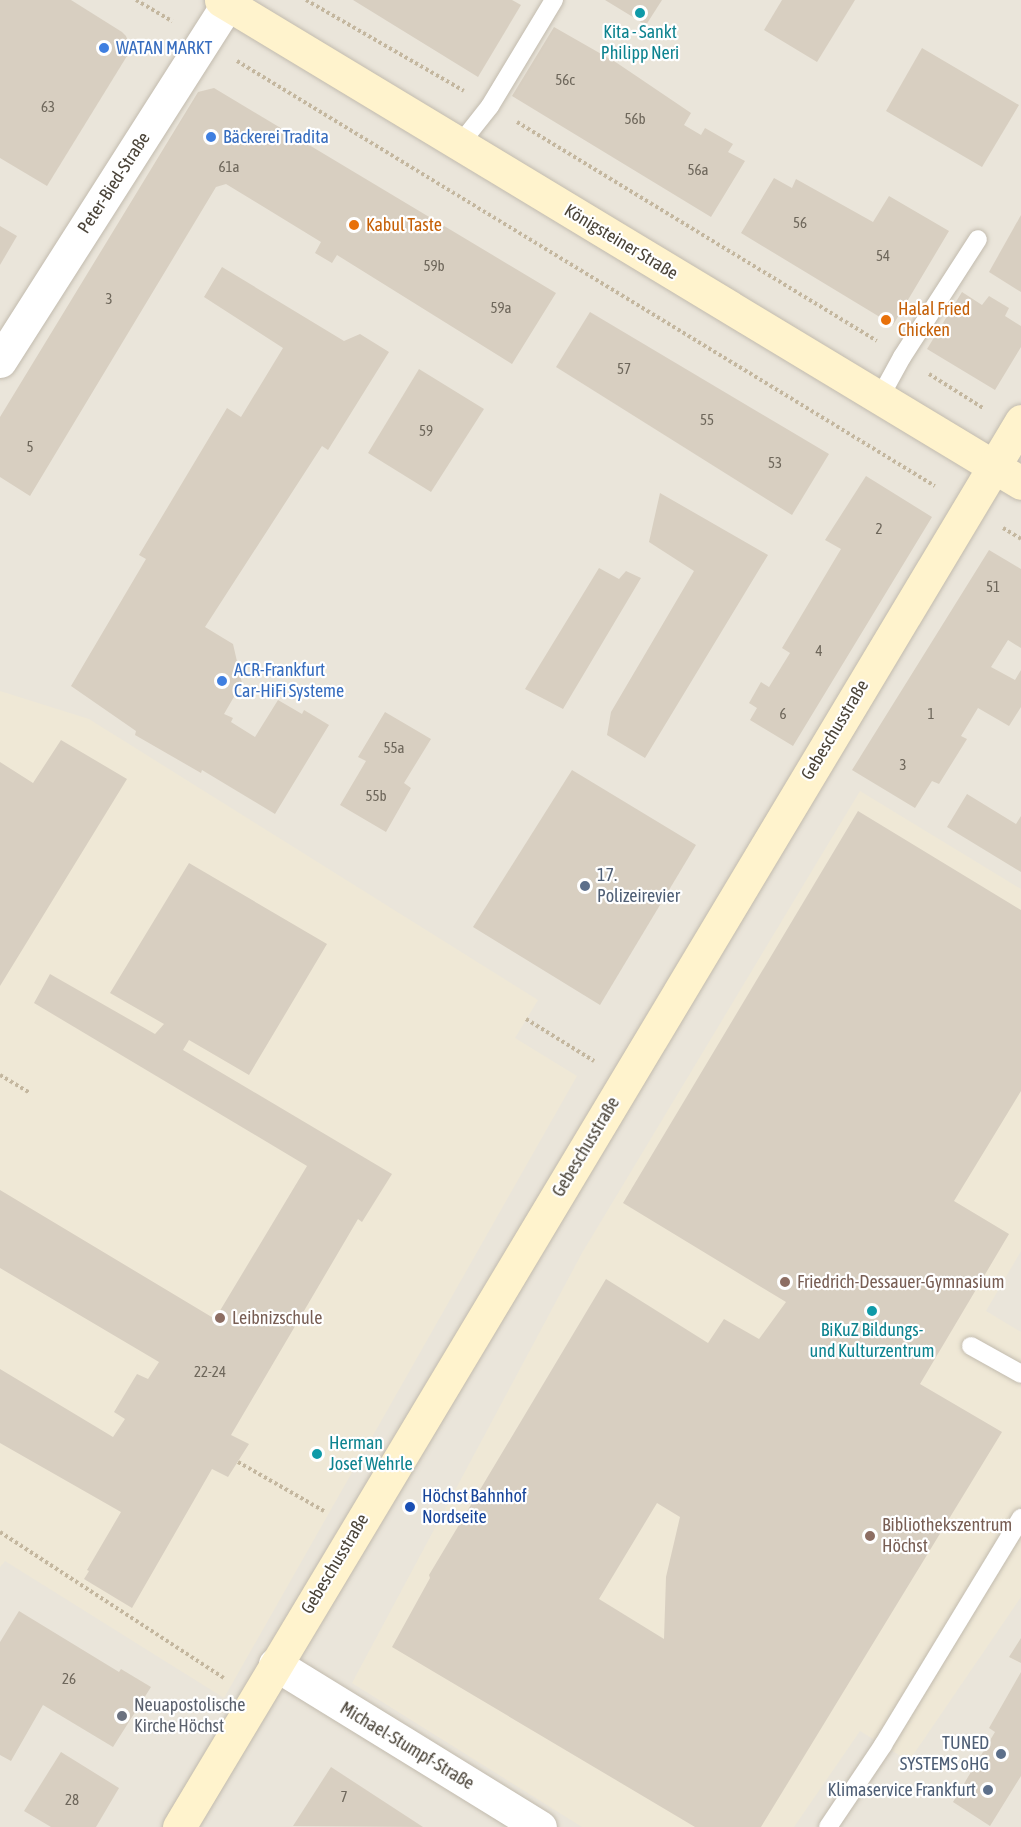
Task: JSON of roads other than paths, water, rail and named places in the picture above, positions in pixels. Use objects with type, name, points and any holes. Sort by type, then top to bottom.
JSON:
[{"type":"street","name":"Peter-Bied-Straße","points":[[0,361],[204,41],[226,1]]},
{"type":"street","name":"Königsteiner Straße","points":[[226,1],[1021,483]]},
{"type":"street","name":"Gebeschusstraße","points":[[179,1827],[1019,425]]},
{"type":"street","name":"Michael-Stumpf-Straße","points":[[275,1664],[540,1827]]},
{"type":"lane","points":[[460,144],[490,106],[554,0]]},
{"type":"lane","points":[[879,399],[902,357],[978,239]]},
{"type":"lane","points":[[971,1346],[1021,1374]]},
{"type":"lane","points":[[828,1827],[883,1745],[1021,1518]]},
{"type":"place","name":"Kita - Sankt Philipp Neri","points":[[640,13]]},
{"type":"place","name":"WATAN MARKT","points":[[104,48]]},
{"type":"place","name":"Bäckerei Tradita","points":[[211,137]]},
{"type":"place","name":"Kabul Taste","points":[[354,225]]},
{"type":"place","name":"Halal Fried Chicken","points":[[886,320]]},
{"type":"place","name":"ACR-Frankfurt Car-HiFi Systeme","points":[[222,681]]},
{"type":"place","name":"17. Polizeirevier","points":[[585,886]]},
{"type":"place","name":"Friedrich-Dessauer-Gymnasium","points":[[785,1282]]},
{"type":"place","name":"BiKuZ Bildungs- und Kulturzentrum","points":[[872,1311]]},
{"type":"place","name":"Leibnizschule","points":[[220,1318]]},
{"type":"place","name":"Herman Josef Wehrle","points":[[317,1454]]},
{"type":"place","name":"Höchst Bahnhof Nordseite","points":[[410,1507]]},
{"type":"place","name":"Bibliothekszentrum Höchst","points":[[870,1536]]},
{"type":"place","name":"Neuapostolische Kirche Höchst","points":[[122,1716]]},
{"type":"place","name":"TUNED SYSTEMS oHG","points":[[1001,1754]]},
{"type":"place","name":"Klimaservice Frankfurt","points":[[988,1790]]}]
